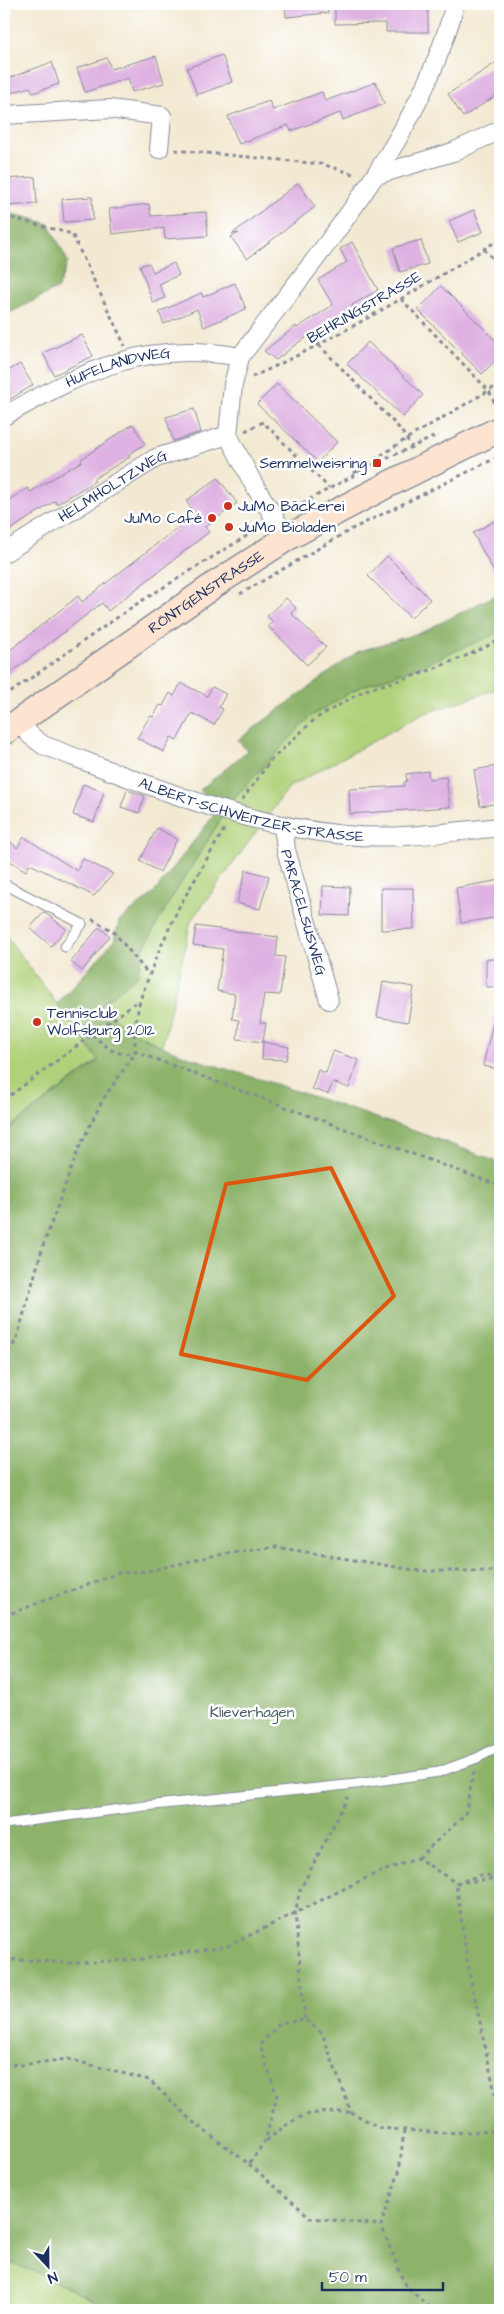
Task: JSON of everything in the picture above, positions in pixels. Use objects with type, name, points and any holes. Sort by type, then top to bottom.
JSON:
[{"type":"street","points":[[288,538],[253,483],[228,435],[234,385],[240,357],[376,175],[429,80],[455,4]]},
{"type":"street","points":[[4,115],[110,109],[162,116],[159,149]]},
{"type":"street","points":[[376,175],[453,152],[500,130]]},
{"type":"street","name":"HUFELANDWEG","points":[[4,416],[93,370],[131,358],[181,350],[240,357]]},
{"type":"street","name":"RÖNTGENSTRASSE","points":[[11,727],[214,585],[288,538],[499,418]]},
{"type":"street","name":"HELMHOLTZWEG","points":[[4,553],[156,458],[228,435]]},
{"type":"street","name":"ALBERT-SCHWEITZER-STRASSE","points":[[11,727],[31,736],[43,745],[233,814],[283,825],[345,835],[407,836],[500,827]]},
{"type":"street","name":"PARACELSUSWEG","points":[[283,825],[286,850],[328,1000]]},
{"type":"lane","points":[[4,884],[82,924],[64,947]]},
{"type":"lane","points":[[4,1824],[145,1806],[356,1784],[438,1772],[477,1758],[500,1746]]},
{"type":"path","points":[[159,149],[322,164],[355,176],[376,175]]},
{"type":"path","points":[[4,216],[72,234],[131,358]]},
{"type":"path","name":"BEHRINGSTRASSE","points":[[234,385],[318,346],[401,299],[500,239]]},
{"type":"path","points":[[484,249],[500,266]]},
{"type":"path","points":[[401,299],[489,391],[499,418]]},
{"type":"path","points":[[318,346],[400,429],[412,447]]},
{"type":"path","points":[[338,483],[406,439],[500,384]]},
{"type":"path","points":[[251,429],[263,422],[329,488]]},
{"type":"path","points":[[234,598],[352,529],[500,456]]},
{"type":"path","points":[[4,1359],[16,1340],[46,1237],[78,1150],[103,1099],[136,1052],[134,1031],[140,1000],[149,975],[179,907],[233,814],[271,760],[315,719],[366,690],[428,671],[500,640]]},
{"type":"path","points":[[82,924],[85,915],[113,931],[149,975]]},
{"type":"path","points":[[4,1100],[140,1000]]},
{"type":"path","points":[[92,1034],[108,1049],[122,1055],[136,1052],[500,1186]]},
{"type":"path","points":[[4,1616],[118,1573],[148,1571],[212,1556],[276,1547],[420,1571],[500,1571]]},
{"type":"path","points":[[4,1959],[74,1963],[144,1959],[228,1946],[370,1876],[418,1858],[465,1815],[477,1758]]},
{"type":"path","points":[[351,2112],[322,2033],[305,2019],[295,1913],[300,1890],[356,1784]]},
{"type":"path","points":[[418,1858],[456,1883],[500,1877]]},
{"type":"path","points":[[456,1883],[468,1966],[500,2117]]},
{"type":"path","points":[[265,2141],[277,2096],[260,2045],[280,2023],[305,2019]]},
{"type":"path","points":[[4,2063],[21,2065],[68,2059],[149,2080],[193,2122],[248,2164],[311,2218],[381,2225]]},
{"type":"path","points":[[248,2164],[265,2141],[292,2120],[317,2111],[351,2112],[380,2128],[442,2133],[500,2131]]},
{"type":"path","points":[[404,2130],[399,2172],[381,2225],[405,2286],[432,2310]]},
{"type":"highlighted area","points":[[331,1168],[394,1296],[307,1380],[181,1354],[226,1184]]},
{"type":"green space","points":[[4,213],[19,215],[49,224],[68,262],[58,288],[4,316]]},
{"type":"green space","name":"Klieverhagen","points":[[500,593],[500,632],[420,666],[358,688],[311,716],[234,798],[168,904],[144,947],[137,976],[100,1006],[139,1035],[184,1055],[390,1122],[500,1163],[500,2310],[113,2310],[34,2271],[4,2261],[4,1132],[99,1061],[57,1004],[114,941],[119,921],[153,894],[218,810],[200,790],[247,751],[238,740],[357,652],[422,632]]},
{"type":"green space","points":[[500,632],[500,688],[423,714],[289,787],[191,921],[162,1046],[118,1024],[100,1006],[137,976],[144,947],[168,904],[234,798],[311,716],[358,688],[420,666]]},
{"type":"green space","name":"Tennisclub Wolfsburg 2012","points":[[4,933],[99,1060],[4,1132]]},
{"type":"green space","points":[[4,2261],[34,2271],[113,2310],[4,2310]]},
{"type":"building","points":[[285,4],[328,4],[328,13],[286,17]]},
{"type":"building","points":[[335,4],[371,4],[371,8],[414,8],[414,4],[428,4],[428,32],[386,32],[386,23],[335,24]]},
{"type":"building","points":[[222,55],[232,82],[197,95],[187,68]]},
{"type":"building","points":[[156,56],[164,83],[132,92],[128,78],[85,92],[77,68],[107,58],[111,69]]},
{"type":"building","points":[[500,60],[500,93],[463,117],[448,94]]},
{"type":"building","points":[[52,62],[59,84],[33,93],[30,87],[4,95],[4,80]]},
{"type":"building","points":[[376,82],[384,104],[343,120],[340,113],[291,131],[288,125],[239,144],[228,116],[269,101],[273,110],[322,92],[325,101]]},
{"type":"building","points":[[35,177],[37,204],[6,206],[4,179]]},
{"type":"building","points":[[298,183],[315,207],[247,259],[231,237],[239,233],[232,234]]},
{"type":"building","points":[[92,197],[93,220],[64,222],[62,199]]},
{"type":"building","points":[[149,204],[151,216],[206,212],[208,236],[165,239],[164,228],[112,234],[109,209]]},
{"type":"building","points":[[474,210],[483,232],[458,242],[449,221]]},
{"type":"building","points":[[421,240],[428,264],[400,272],[393,248]]},
{"type":"building","points":[[352,242],[378,290],[352,305],[354,309],[299,342],[276,360],[264,351],[296,326],[297,328],[333,305],[318,280],[347,262],[340,249]]},
{"type":"building","points":[[149,263],[153,272],[174,263],[179,275],[159,284],[165,298],[153,303],[140,266]]},
{"type":"building","points":[[235,283],[246,309],[204,327],[197,309],[164,324],[159,312],[201,293],[203,297]]},
{"type":"building","points":[[441,286],[500,345],[500,356],[482,374],[418,310]]},
{"type":"building","points":[[82,335],[93,356],[54,375],[43,353]]},
{"type":"building","points":[[368,342],[423,395],[403,417],[347,364]]},
{"type":"building","points":[[20,364],[33,385],[4,403],[4,373]]},
{"type":"building","points":[[277,384],[337,442],[318,462],[257,404]]},
{"type":"building","points":[[194,409],[201,432],[173,441],[166,417]]},
{"type":"building","points":[[133,424],[145,444],[129,454],[130,457],[93,479],[95,481],[57,504],[55,501],[4,534],[4,503],[28,488],[30,492],[82,461],[81,459]]},
{"type":"building","points":[[218,478],[237,503],[205,527],[209,532],[108,611],[102,603],[4,678],[4,655],[78,596],[82,602],[195,514],[186,501]]},
{"type":"building","points":[[500,518],[500,583],[473,533]]},
{"type":"building","points":[[387,556],[430,599],[411,618],[368,576]]},
{"type":"building","points":[[286,598],[296,608],[291,613],[326,647],[307,665],[268,626],[273,622],[267,616]]},
{"type":"building","points":[[181,683],[207,696],[212,687],[226,694],[219,707],[223,709],[214,725],[192,713],[177,740],[171,737],[164,752],[137,738],[150,716],[153,717],[160,705],[163,706],[170,693],[174,696]]},
{"type":"building","points":[[497,766],[500,776],[500,803],[480,806],[474,770]]},
{"type":"building","points":[[428,771],[429,779],[446,777],[450,807],[350,814],[349,789],[404,786],[404,782],[407,781],[406,774]]},
{"type":"building","points":[[83,784],[104,792],[94,822],[73,815]]},
{"type":"building","points":[[127,790],[145,796],[139,813],[121,807]]},
{"type":"building","points":[[157,828],[177,839],[160,872],[140,861]]},
{"type":"building","points":[[4,835],[17,848],[24,837],[77,871],[83,859],[113,874],[94,896],[30,864],[26,871],[4,857]]},
{"type":"building","points":[[246,870],[269,876],[260,909],[237,903]]},
{"type":"building","points":[[500,880],[500,917],[461,923],[456,888]]},
{"type":"building","points":[[323,886],[350,887],[349,916],[322,915]]},
{"type":"building","points":[[381,888],[413,888],[414,929],[381,930]]},
{"type":"building","points":[[44,912],[66,929],[51,946],[30,928]]},
{"type":"building","points":[[196,926],[278,937],[276,956],[285,957],[280,995],[264,994],[260,1023],[266,1023],[263,1042],[237,1039],[239,1020],[232,1019],[235,994],[217,991],[223,949],[193,945]]},
{"type":"building","points":[[99,927],[110,936],[82,971],[71,962]]},
{"type":"building","points":[[486,959],[500,959],[500,987],[486,987]]},
{"type":"building","points":[[383,982],[414,987],[408,1022],[377,1017]]},
{"type":"building","points":[[495,1013],[500,1013],[500,1069],[483,1066]]},
{"type":"building","points":[[263,1042],[289,1047],[286,1060],[262,1059]]},
{"type":"building","points":[[333,1051],[359,1060],[349,1088],[333,1082],[328,1094],[312,1089],[318,1070],[326,1073]]},
{"type":"place","name":"Semmelweisring","points":[[377,463]]},
{"type":"place","name":"JuMo Bäckerei","points":[[228,506]]},
{"type":"place","name":"JuMo Café","points":[[212,518]]},
{"type":"place","name":"JuMo Bioladen","points":[[229,527]]},
{"type":"place","name":"Tennisclub Wolfsburg 2012","points":[[37,1022]]}]
